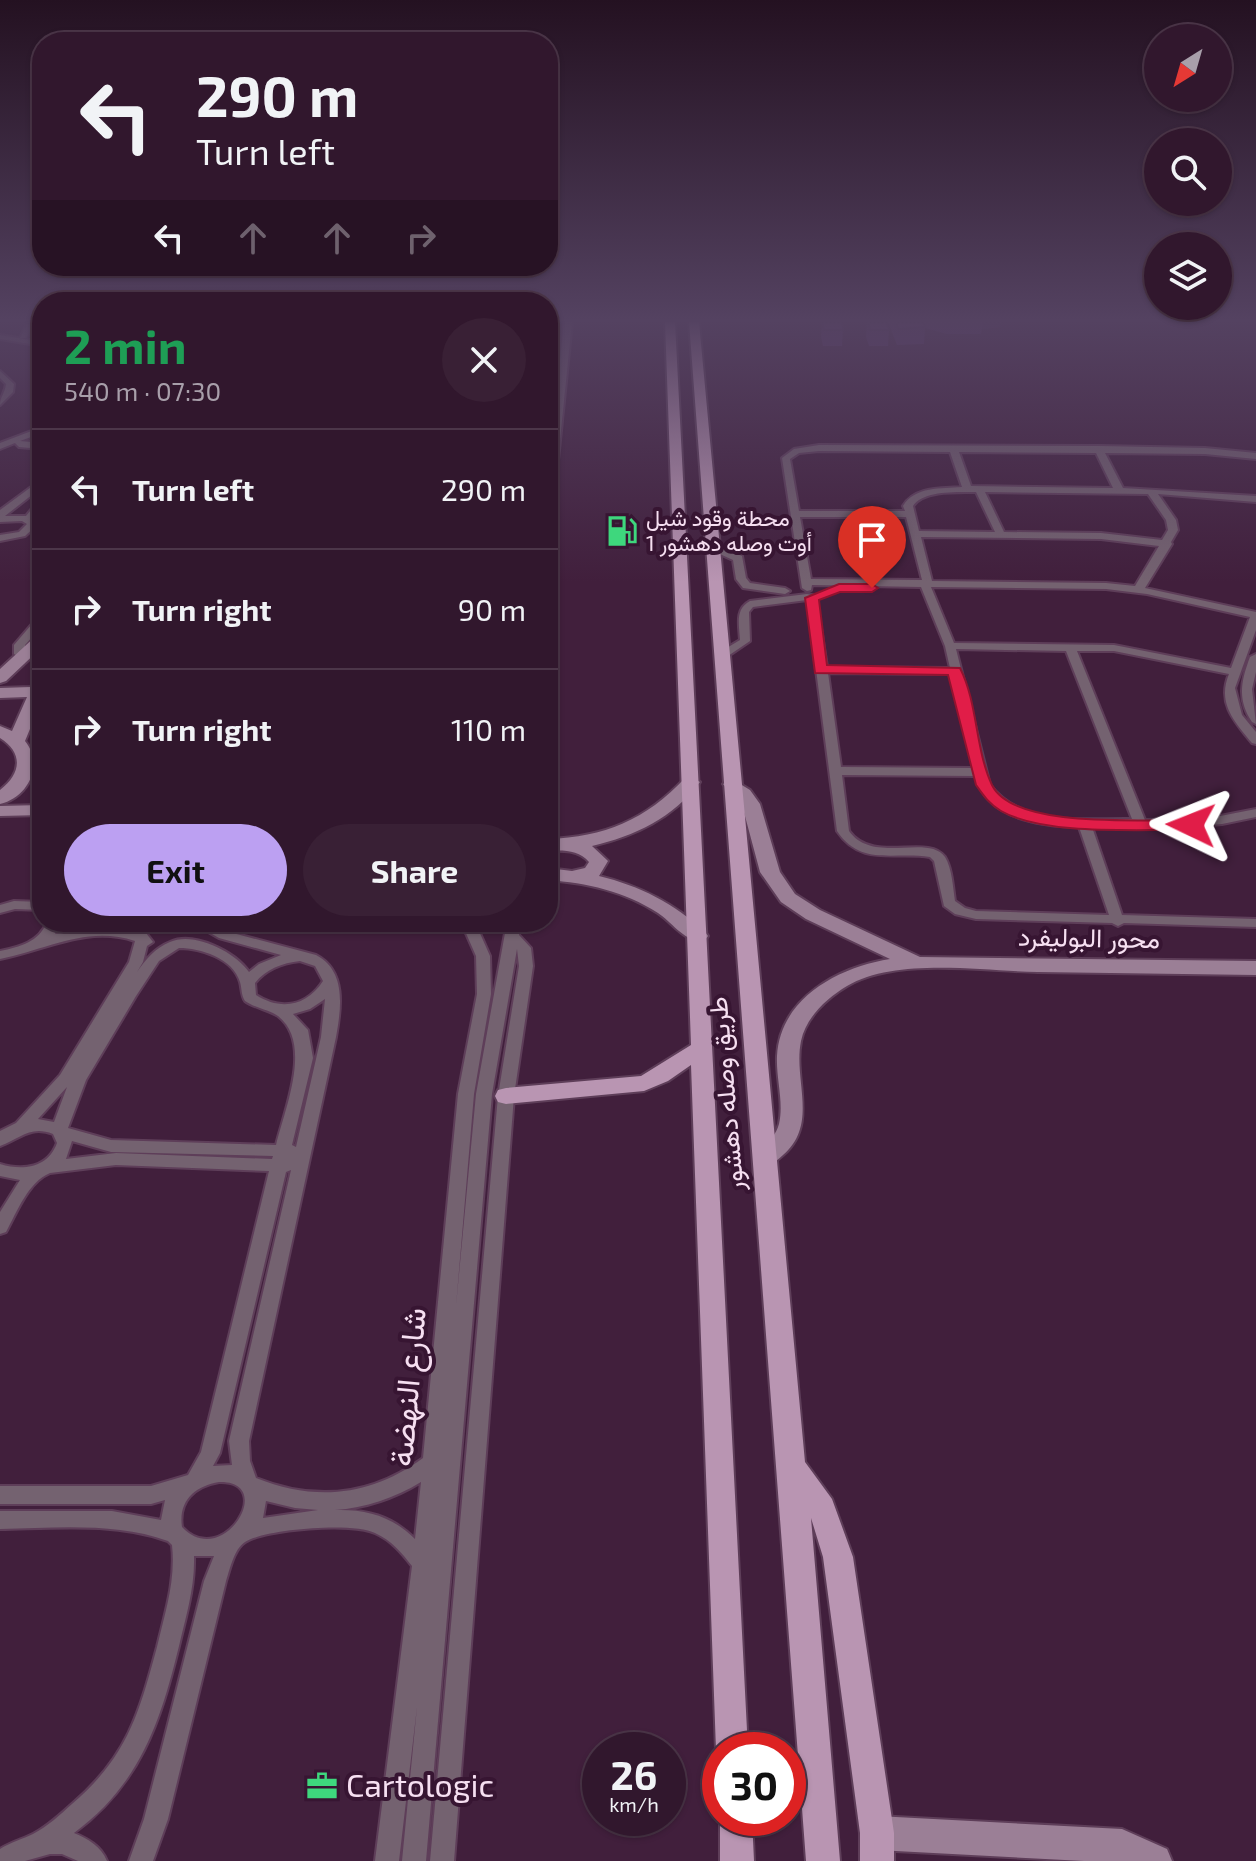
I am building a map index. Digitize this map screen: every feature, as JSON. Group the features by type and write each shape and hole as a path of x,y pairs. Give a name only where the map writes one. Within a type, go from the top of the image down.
{"main road":[{"name":"طريق وصله دهشور","path":"674,409 731,1732"},
{"name":"طريق وصله دهشور","path":"702,409 823,1861"},
{"path":"506,1096 644,1083 703,1047"},
{"path":"790,1463 822,1508 838,1557 877,1847"},
{"path":"736,1836 737,1861"}],"street":[{"path":"0,448 32,436"},
{"path":"0,448 32,437"},
{"path":"19,444 32,445"},
{"path":"1256,456 1213,451 819,448 797,451 786,458 846,837 870,850 934,854 940,860 947,899 960,911 976,915 1118,922 1256,923"},
{"path":"953,448 967,489"},
{"path":"1099,449 1119,490"},
{"path":"1256,499 1151,491 967,489 917,495 909,502 909,514 927,585 950,646 979,772 992,796 1006,807 1048,821 1208,824 1256,813"},
{"path":"979,489 1000,533"},
{"path":"0,517 32,490"},
{"path":"1138,590 1167,544 1173,525 1151,491"},
{"path":"795,514 909,514"},
{"path":"0,517 32,522"},
{"path":"26,533 32,526"},
{"path":"0,538 32,533"},
{"path":"916,534 1115,537 1167,544"},
{"path":"0,550 13,537"},
{"path":"714,548 738,558 743,583 769,595 795,601 809,592 844,588 1091,585 1138,590 1255,617"},
{"path":"809,592 927,585 1107,590 1255,617"},
{"path":"724,654 745,641 745,608 769,595"},
{"path":"1255,617 1229,688 1230,702 1241,724 1256,740"},
{"path":"25,657 20,654 19,645 32,630"},
{"path":"950,646 1123,649 1234,672"},
{"path":"1070,647 1140,823"},
{"path":"4,673 32,649"},
{"path":"1255,662 1245,696 1256,720"},
{"path":"820,670 954,671"},
{"path":"0,693 32,687"},
{"path":"0,799 18,785 26,772 28,760 21,745 32,709"},
{"path":"0,731 32,755"},
{"path":"837,771 979,772"},
{"path":"558,845 617,835 638,827 671,806 691,782"},
{"name":"محور البوليفرد","path":"732,784 755,808 767,866 788,897 816,918 867,938 900,957 920,963"},
{"path":"0,811 32,805"},
{"path":"1084,823 1118,922"},
{"path":"558,845 591,852 599,861 592,872 574,876"},
{"path":"558,875 609,883 642,896 674,914 698,936"},
{"path":"0,909 14,905 32,906"},
{"path":"38,944 50,932"},
{"path":"4,954 84,932"},
{"path":"110,932 142,938 155,945 193,944 217,953 235,965 248,982"},
{"path":"9,1132 66,1079 136,962 142,938 139,932"},
{"path":"60,1131 78,1080 129,995 154,958 194,932"},
{"path":"141,1861 156,1819 215,1581 235,1538 249,1525 257,1504 240,1461 239,1441 328,1035 329,983 325,968 306,958 218,932"},
{"name":"شارع النهضة","path":"415,1859 463,1334 469,1157 466,1094 485,974 481,948 473,932"},
{"name":"شارع النهضة","path":"387,1861 423,1564 443,1334 469,1157 484,1094 513,932"},
{"path":"415,1859 442,1858 506,1096 526,966 524,948 514,932"},
{"path":"306,958 270,962 260,967 248,982 247,990 258,1004 281,1010 307,1005 318,999 329,983"},
{"name":"محور البوليفرد","path":"765,1158 786,1141 791,1129 790,1038 806,1011 842,980 871,970 920,963 1256,968"},
{"path":"2,1861 19,1850 42,1842 97,1799 120,1773 137,1746 151,1713 184,1583 178,1537 170,1522 171,1510 210,1453 305,1058 300,1030 281,1010"},
{"path":"9,1132 43,1124 111,1146 301,1159"},
{"path":"0,1227 19,1193 64,1150 64,1137 60,1131"},
{"path":"0,1170 16,1175 116,1159 281,1158"},
{"path":"443,1334 463,1334"},
{"path":"0,1495 151,1495 229,1473 292,1499 352,1499 389,1491 430,1464"},
{"path":"0,1520 146,1524 196,1547 213,1547 275,1522 368,1520 399,1537 423,1564"},
{"path":"398,1766 423,1767"},
{"path":"42,1842 78,1846 95,1861"},
{"path":"877,1847 1122,1846 1155,1861"}],"place":[{"name":"محطة وقود شيل أوت وصله دهشور 1","path":"622,531"},
{"name":"Cartologic","path":"322,1786"}],"route":[{"path":"872,588 839,588 812,598 820,670 954,671 984,785 1006,807 1025,816 1071,823 1191,825"}]}
